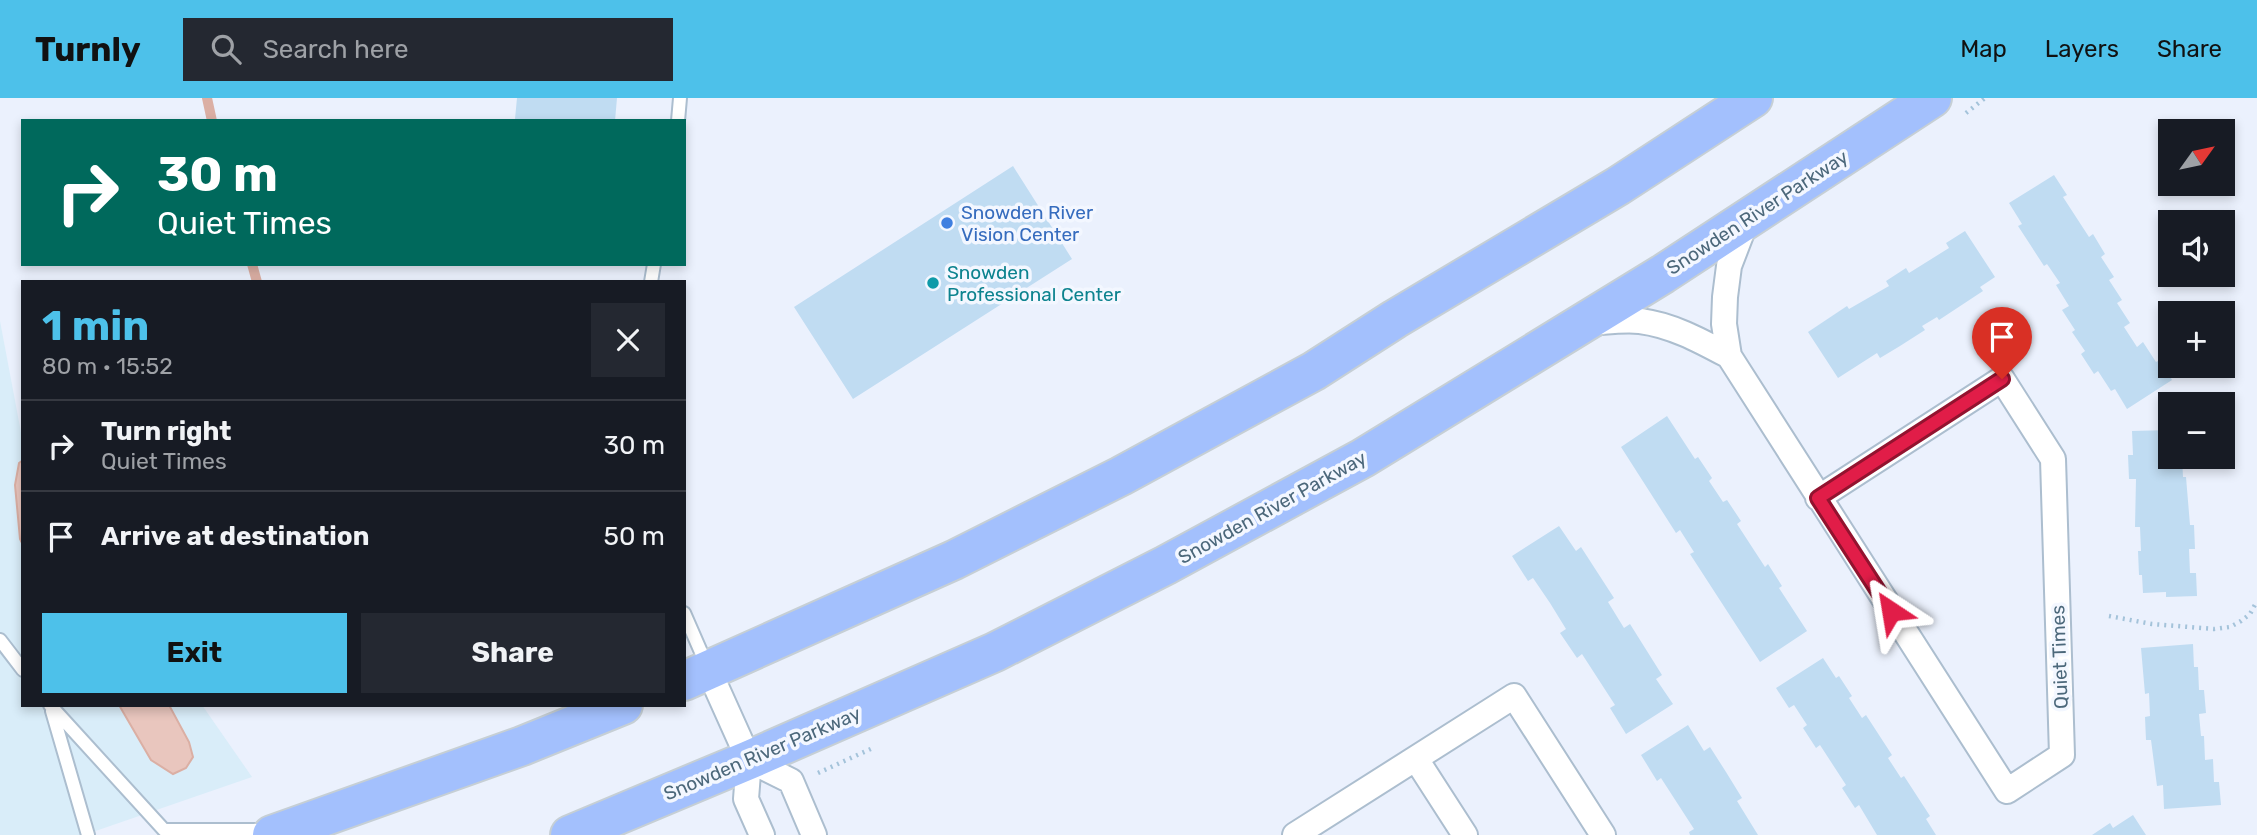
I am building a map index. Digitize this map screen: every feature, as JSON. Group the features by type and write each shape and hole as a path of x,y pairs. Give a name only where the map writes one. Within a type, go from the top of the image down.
{"main road":[{"path":"697,676 954,559 1121,476 1290,384 1618,186 1753,98"},
{"name":"Snowden River Parkway","path":"570,835 995,652 1166,565 1363,458 1581,324 1932,98"},
{"path":"279,832 522,746 619,707"}],"street":[{"name":"Quiet Times","path":"1747,218 1729,266 1724,324 1729,356 1818,498 2007,791 2062,755 2053,458 2002,379 1818,498"},
{"path":"1581,324 1637,320 1647,322 1699,340 1729,356"},
{"path":"697,676 749,760 791,781 814,835"},
{"path":"1295,835 1514,696 1604,835"},
{"path":"1416,759 1465,835"},
{"path":"749,760 746,799 762,835"}],"lane":[{"path":"678,119 680,98"},
{"path":"686,623 697,676"},
{"path":"0,640 21,667"},
{"path":"51,707 88,835"},
{"path":"52,707 164,830 279,832"}],"path":[{"path":"2109,616 2152,624 2214,629 2230,627 2241,621 2250,614 2257,601"}],"shaded area":[{"path":"0,321 21,432 21,707 203,707 252,777 84,835 0,835"},
{"path":"21,462 21,541 15,485"},
{"path":"120,707 170,707 189,742 193,757 186,768 173,774 151,760"}],"building":[{"path":"517,98 617,98 615,119 515,119"},
{"name":"Snowden Professional Center","path":"1013,166 1072,259 853,399 794,307"},
{"path":"2054,175 2067,195 2063,197 2089,237 2093,234 2105,254 2101,257 2114,277 2109,280 2122,300 2117,303 2130,323 2124,327 2137,347 2143,342 2156,362 2158,361 2158,378 2172,380 2127,409 2115,389 2111,391 2098,371 2094,374 2081,354 2085,351 2072,332 2075,330 2062,310 2069,306 2056,285 2060,283 2047,264 2044,266 2018,226 2022,224 2009,203"},
{"path":"1965,231 1995,277 1980,287 1983,291 1939,320 1937,317 1922,326 1925,330 1880,358 1877,353 1838,378 1808,332 1847,306 1849,309 1889,286 1886,281 1906,268 1909,273 1949,248 1946,243"},
{"path":"1667,416 1695,459 1698,457 1712,478 1709,481 1723,502 1727,500 1741,521 1737,524 1765,567 1768,564 1782,586 1779,588 1807,631 1760,662 1690,554 1694,552 1680,530 1676,533 1621,447"},
{"path":"2158,430 2158,469 2183,469 2183,477 2186,477 2195,549 2189,549 2190,573 2196,573 2197,596 2166,597 2166,592 2143,593 2142,575 2139,575 2140,527 2135,527 2136,479 2129,479 2128,455 2133,455 2132,431"},
{"path":"1559,526 1576,551 1581,547 1614,598 1608,602 1624,628 1630,624 1662,675 1656,679 1673,704 1626,734 1610,708 1615,705 1582,654 1577,658 1560,633 1566,629 1550,603 1533,578 1528,581 1512,556"},
{"path":"2193,644 2199,690 2204,690 2206,713 2199,714 2201,736 2204,736 2205,760 2213,759 2214,782 2219,782 2221,805 2164,809 2163,785 2157,786 2151,740 2146,740 2145,717 2150,716 2149,693 2145,694 2141,648"},
{"path":"1823,658 1852,696 1849,698 1862,718 1866,715 1892,755 1888,758 1901,778 1904,776 1930,816 1926,819 1936,835 1877,835 1859,805 1855,808 1842,788 1846,785 1820,745 1816,748 1803,728 1807,725 1794,705 1789,708 1776,688"},
{"path":"1688,725 1704,751 1710,747 1726,772 1742,798 1737,801 1758,835 1690,835 1689,832 1694,829 1661,778 1657,781 1641,755"},
{"path":"2133,815 2146,835 2092,835 2110,823 2113,828"}],"waterway":[{"path":"207,98 212,119"},
{"path":"253,266 256,280"}],"place":[{"name":"Snowden River Vision Center","path":"947,223"},
{"name":"Snowden Professional Center","path":"933,283"}],"route":[{"path":"1891,611 1818,498 2002,379"}]}
